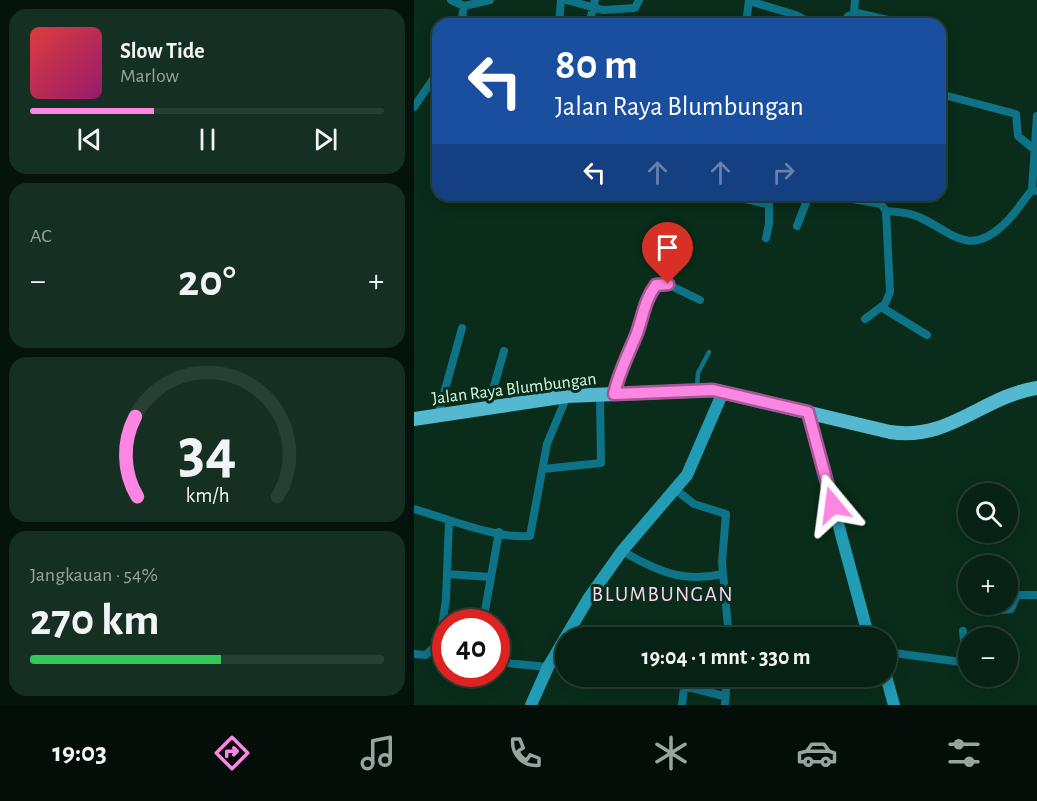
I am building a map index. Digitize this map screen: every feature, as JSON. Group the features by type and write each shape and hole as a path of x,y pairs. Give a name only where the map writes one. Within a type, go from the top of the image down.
{"main road":[{"name":"Jalan Raya Blumbungan","path":"414,419 567,396 696,390 723,392 890,432 917,434 938,430 1012,395 1037,388"}],"street":[{"path":"451,0 467,3 490,0"},
{"path":"560,18 561,0"},
{"path":"566,0 629,10 635,8 639,0"},
{"path":"747,18 749,0 801,18"},
{"path":"854,13 855,0"},
{"path":"463,18 467,3"},
{"path":"847,18 854,13 878,18"},
{"path":"414,107 432,84"},
{"path":"946,96 1012,112 1018,118 1018,136 1035,151"},
{"path":"865,319 888,301 890,292 882,203 918,216 960,240 974,243 994,234 1035,190 1037,116"},
{"path":"766,238 769,224 768,201"},
{"path":"797,226 807,201"},
{"path":"543,469 601,463 607,394 618,378 638,331 650,292 656,285 668,284 700,300"},
{"path":"881,307 927,335"},
{"path":"438,415 462,328"},
{"path":"488,407 504,351"},
{"path":"531,705 548,667 588,599 622,551 676,490 694,461 723,392"},
{"path":"414,509 449,521 530,536 547,444 567,396"},
{"path":"808,412 866,627"},
{"path":"676,490 694,504 726,514 723,574 728,627"},
{"path":"445,609 449,521"},
{"path":"485,609 499,532"},
{"path":"622,551 668,574 694,578 723,574"},
{"path":"447,574 491,577"},
{"path":"1018,595 1037,595"},
{"path":"414,654 426,655 432,649"},
{"path":"897,653 958,661"},
{"path":"510,663 548,667"},
{"path":"681,687 725,701"},
{"path":"889,687 894,705"},
{"path":"682,705 684,688"}],"lane":[{"path":"696,390 698,373 709,352"}],"district":[{"name":"BLUMBUNGAN","path":"663,594"}],"route":[{"path":"668,284 660,283 650,292 614,394 713,390 808,412 833,505"}]}
